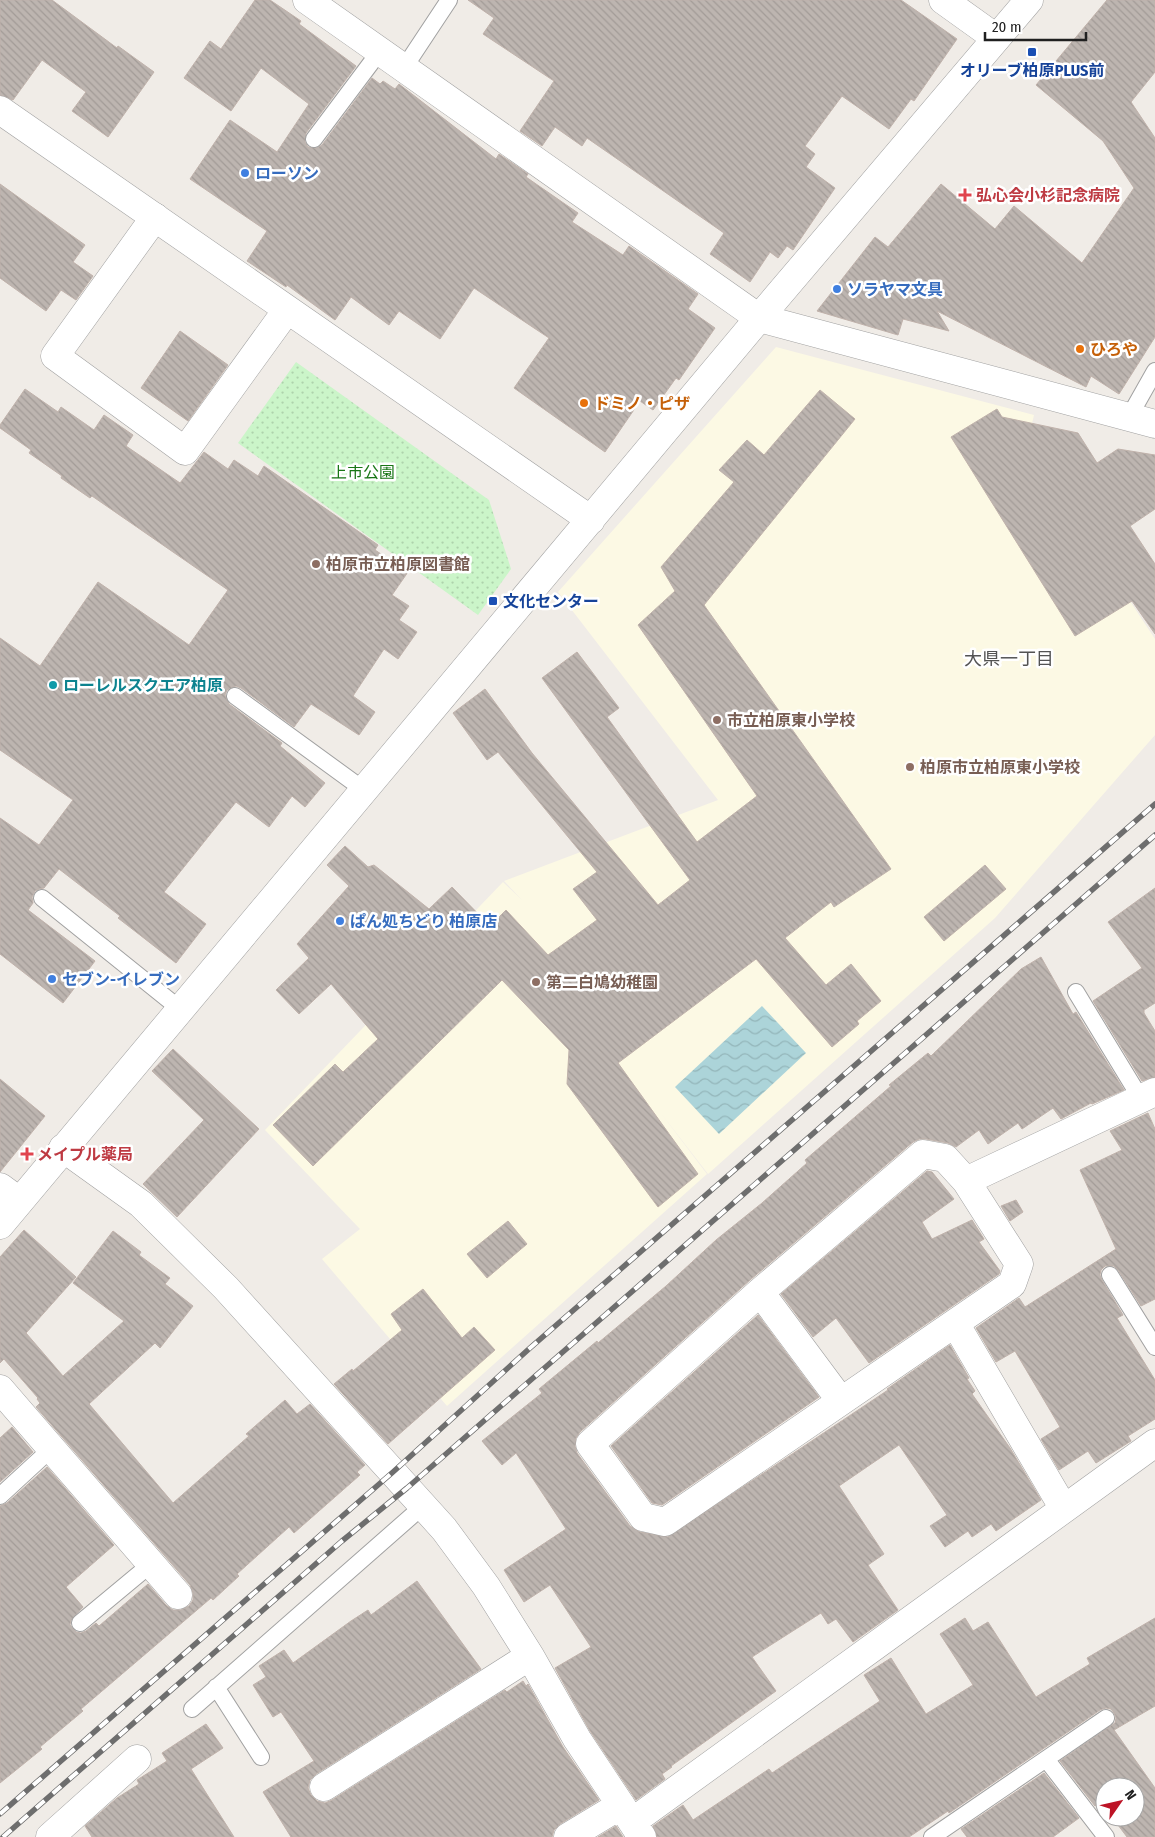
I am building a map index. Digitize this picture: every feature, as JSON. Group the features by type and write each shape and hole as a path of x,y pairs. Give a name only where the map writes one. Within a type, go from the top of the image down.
{"street":[{"path":"307,0 759,318 1142,420"},
{"path":"943,0 996,38"},
{"path":"0,1225 10,1194 63,1148 759,318 1029,0"},
{"path":"0,110 591,520"},
{"path":"155,218 55,356 185,451 287,310"},
{"path":"966,1180 1148,1096"},
{"path":"63,1148 141,1204 219,1281 444,1529 486,1586 530,1656 577,1739 631,1821"},
{"path":"923,1154 944,1158 966,1180 1019,1264 1012,1284 665,1522 643,1517 590,1444 760,1292 923,1154"},
{"path":"760,1292 841,1401"},
{"path":"955,1323 1064,1510"},
{"path":"0,1389 178,1595"},
{"path":"568,1837 631,1821 1153,1448"},
{"path":"324,1787 530,1656"},
{"path":"50,1837 137,1759"}],"lane":[{"path":"404,68 449,0"},
{"path":"314,139 380,52"},
{"path":"1142,420 1155,371"},
{"path":"235,696 364,790"},
{"path":"42,898 180,1009"},
{"path":"1076,992 1148,1096"},
{"path":"1110,1274 1155,1347"},
{"path":"0,1496 52,1449"},
{"path":"192,1709 423,1506"},
{"path":"80,1623 151,1564"},
{"path":"216,1687 261,1757"},
{"path":"932,1837 1106,1718"},
{"path":"1046,1760 1106,1837"}],"shaded area":[{"name":"柏原市立柏原東小学校","path":"776,347 1034,415 1027,445 1155,639 1155,735 995,918 708,1174 660,1112 707,1174 447,1406 322,1259 360,1229 265,1130 503,882 522,900 504,881 718,800 558,592"}],"green space":[{"name":"上市公園","path":"296,362 489,500 511,569 478,615 238,443"}],"water":[{"path":"762,1006 806,1053 719,1134 675,1087"}],"building":[{"path":"0,0 52,0 117,48 118,46 154,72 108,137 72,111 86,92 42,60 13,100 0,95"},
{"path":"255,0 270,0 301,21 299,24 356,66 306,133 305,142 308,147 317,148 322,145 372,78 380,84 383,81 395,89 399,84 496,159 499,154 528,174 526,177 578,213 572,222 623,255 629,246 698,294 688,309 715,328 679,380 676,378 653,410 640,401 605,452 514,388 549,338 474,288 440,339 399,311 389,325 351,297 335,320 287,285 286,287 247,261 267,231 190,179 230,120 277,152 309,104 261,68 231,111 184,78 210,41 221,49"},
{"path":"468,0 901,0 957,39 914,101 911,99 889,129 842,96 805,146 815,154 806,167 835,188 793,250 787,246 778,258 770,252 750,282 710,254 724,233 587,138 582,146 555,127 542,146 520,131 554,81 483,34 494,18"},
{"path":"1107,0 1155,0 1155,72 1131,102 1155,138 1155,337 1119,394 1091,376 1086,387 937,311 949,331 903,319 898,335 817,311 875,237 888,247 941,184 995,229 1014,206 1082,263 1134,188 1103,141 1036,85"},
{"path":"0,184 85,245 73,262 93,276 76,300 61,290 46,311 0,278"},
{"path":"180,331 228,365 188,421 141,388"},
{"path":"25,389 58,412 61,407 94,430 104,415 133,435 126,446 180,483 204,452 228,469 234,460 258,476 264,466 378,545 375,550 408,572 392,595 409,606 399,620 417,632 398,659 384,649 353,696 375,712 359,735 311,704 294,727 241,688 236,686 227,690 225,695 229,704 282,743 280,746 325,783 305,807 292,796 269,827 236,802 164,892 206,924 176,963 118,918 120,916 59,869 44,888 35,891 32,897 33,903 28,910 95,961 63,1003 0,954 0,818 39,845 73,800 0,750 0,638 40,666 98,582 189,645 228,590 92,496 90,498 61,478 62,476 29,453 31,450 0,428 0,425"},
{"path":"820,390 855,419 704,605 891,869 834,907 831,902 785,938 826,985 851,964 881,1001 857,1021 859,1024 832,1047 756,959 618,1063 698,1174 658,1207 567,1084 569,1050 502,980 313,1166 273,1125 335,1064 343,1072 378,1039 331,984 299,1014 276,990 309,958 297,944 349,886 327,865 345,846 368,867 374,865 429,909 452,887 490,926 506,910 548,955 597,920 573,889 597,872 498,752 487,760 453,713 485,689 532,753 658,905 690,880 542,678 577,652 619,708 607,717 697,842 757,796 638,625 675,591 661,567 734,482 719,470 747,440 764,455"},
{"path":"997,409 1002,417 1078,433 1097,463 1118,449 1155,455 1155,509 1130,526 1155,564 1155,634 1132,601 1075,636 951,437"},
{"path":"985,865 1006,889 944,941 924,917"},
{"path":"1155,888 1155,1003 1144,1010 1144,1013 1155,1031 1155,1077 1142,1081 1093,1001 1142,968 1108,922"},
{"path":"1041,957 1073,1014 1076,1012 1124,1090 1091,1103 1061,1119 1053,1108 1022,1129 1018,1123 988,1144 979,1130 956,1147 948,1143 926,1139 919,1139 913,1142 750,1280 580,1432 576,1438 575,1446 577,1453 630,1526 640,1532 668,1537 888,1390 950,1345 975,1391 972,1394 1010,1448 1041,1500 996,1531 991,1524 972,1537 968,1531 945,1547 930,1526 947,1515 899,1445 839,1486 884,1554 868,1565 898,1610 853,1642 836,1619 828,1624 821,1613 752,1657 776,1691 671,1766 662,1774 665,1779 636,1800 590,1731 555,1668 591,1647 550,1585 524,1602 504,1570 566,1529 516,1453 502,1465 482,1441 542,1393 539,1389 597,1341 598,1343 666,1286 716,1240 762,1203 807,1163 805,1160 891,1086 889,1085 928,1053 931,1056 1021,969"},
{"path":"173,1049 259,1129 177,1217 143,1184 204,1120 152,1071"},
{"path":"0,1079 45,1116 0,1172"},
{"path":"1148,1113 1155,1129 1155,1299 1141,1306 1114,1266 1105,1266 1101,1270 1100,1275 1123,1315 1117,1318 1155,1380 1155,1419 1128,1436 1131,1441 1096,1463 1088,1451 1059,1470 1041,1439 1060,1427 1015,1351 996,1362 976,1328 1019,1298 1025,1307 1116,1249 1080,1170 1122,1150 1110,1131"},
{"path":"927,1171 932,1172 954,1199 922,1222 932,1239 972,1220 984,1239 979,1242 1000,1271 999,1274 869,1363 836,1318 813,1337 781,1294"},
{"path":"1016,1200 1023,1212 1010,1221 1001,1206"},
{"path":"508,1221 527,1244 487,1278 467,1254"},
{"path":"24,1230 76,1277 26,1333 63,1376 124,1321 73,1283 113,1231 141,1252 139,1255 170,1278 165,1284 193,1306 160,1348 155,1343 89,1404 173,1503 249,1436 246,1434 285,1400 297,1414 310,1404 365,1465 357,1472 360,1475 294,1533 289,1527 237,1574 239,1576 213,1600 211,1598 81,1709 83,1711 40,1747 42,1749 0,1783 0,1506 7,1503 47,1467 114,1545 66,1587 83,1607 71,1620 70,1625 76,1632 86,1631 96,1623 99,1626 148,1584 166,1605 173,1610 181,1610 189,1606 193,1600 190,1585 36,1407 40,1403 38,1398 4,1359 0,1363 0,1257"},
{"path":"423,1289 462,1338 474,1327 495,1350 388,1444 334,1384 352,1369 353,1371 402,1330 391,1314"},
{"path":"758,1315 819,1397 662,1505 652,1503 611,1446"},
{"path":"12,1427 33,1452 0,1482 0,1438"},
{"path":"417,1581 481,1669 316,1774 310,1780 308,1788 311,1795 317,1801 325,1803 332,1800 505,1690 507,1692 523,1681 526,1686 528,1684 563,1747 599,1800 560,1824 554,1830 552,1837 291,1837 263,1792 314,1761 281,1712 273,1717 253,1685 266,1677 259,1666 284,1650 293,1663 351,1621 368,1610 371,1615"},
{"path":"965,1618 973,1631 988,1622 1036,1697 1090,1664 1087,1658 1155,1618 1155,1706 1114,1730 1155,1788 1155,1837 1127,1837 1120,1827 1145,1827 1145,1777 1095,1777 1095,1806 1060,1761 1115,1723 1114,1713 1111,1709 1106,1708 1100,1710 949,1813 948,1811 909,1837 657,1837 653,1826 683,1805 693,1820 769,1769 772,1773 880,1701 864,1675 891,1658 926,1714 973,1685 940,1634"},
{"path":"206,1724 223,1748 191,1769 234,1837 92,1837 85,1826 117,1798 139,1784 137,1780 167,1761 162,1753"},
{"path":"1044,1773 1079,1818 1053,1837 967,1837 961,1829"},
{"path":"616,1826 623,1837 598,1837"}],"railway":[{"path":"0,1814 393,1472 530,1348 1155,804"},
{"path":"3,1837 342,1541 407,1488 1155,835"}],"place":[{"name":"オリーブ柏原PLUS前","path":"1032,52"},
{"name":"ローソン","path":"245,173"},
{"name":"弘心会小杉記念病院","path":"965,195"},
{"name":"ソラヤマ文具","path":"837,289"},
{"name":"ひろや","path":"1080,349"},
{"name":"ドミノ・ピザ","path":"584,403"},
{"name":"柏原市立柏原図書館","path":"316,564"},
{"name":"文化センター","path":"493,601"},
{"name":"ローレルスクエア柏原","path":"53,685"},
{"name":"市立柏原東小学校","path":"717,720"},
{"name":"柏原市立柏原東小学校","path":"910,767"},
{"name":"ぱん処ちどり 柏原店","path":"340,921"},
{"name":"セブン-イレブン","path":"52,979"},
{"name":"第二白鳩幼稚園","path":"536,982"},
{"name":"メイプル薬局","path":"27,1154"}],"district":[{"name":"大県一丁目","path":"1009,659"}]}
